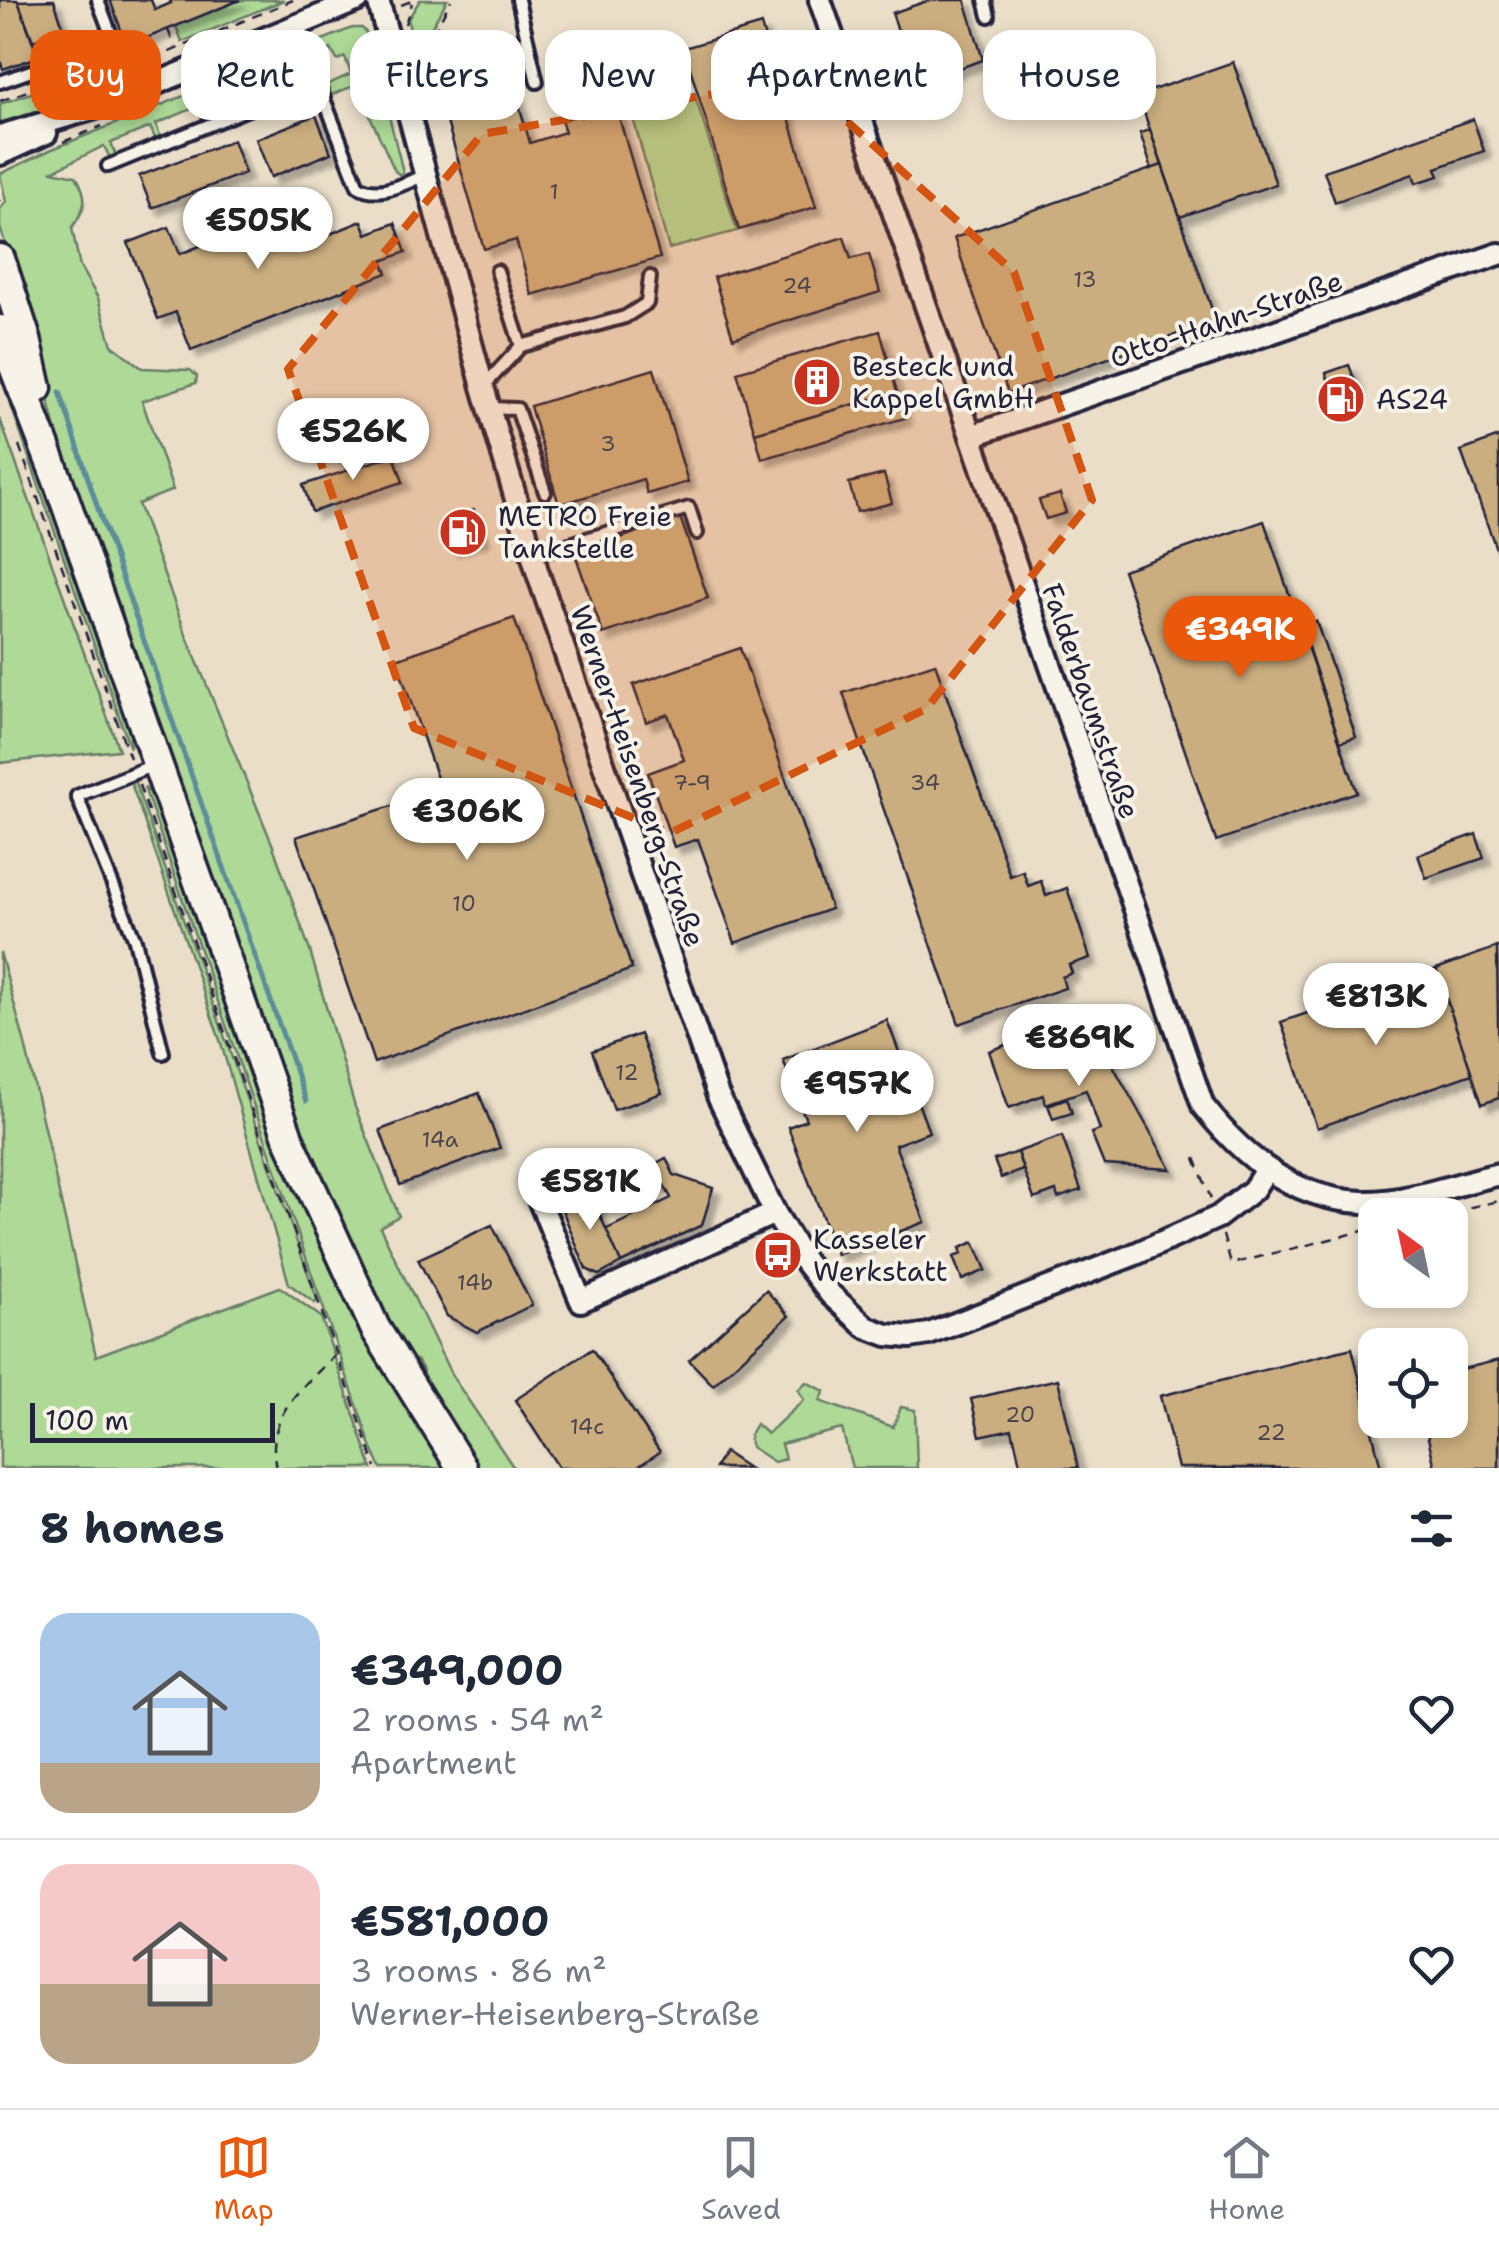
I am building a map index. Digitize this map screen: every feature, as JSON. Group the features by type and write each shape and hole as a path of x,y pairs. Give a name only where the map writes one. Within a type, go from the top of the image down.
{"main road":[{"path":"0,259 26,339 60,486 146,768 311,1192 375,1328 462,1468"},
{"path":"0,330 60,486"}],"street":[{"path":"161,82 358,0"},
{"name":"Werner-Heisenberg-Straße","path":"378,0 532,555 718,1096 805,1262 831,1295 866,1327 910,1337 929,1334 1218,1218 1253,1190 1266,1170"},
{"name":"Falderbaumstraße","path":"820,0 1203,1106 1223,1132 1266,1170 1314,1194 1362,1202 1390,1199 1499,1174"},
{"path":"0,136 54,120"},
{"path":"0,154 72,120"},
{"name":"Otto-Hahn-Straße","path":"971,436 1499,254"},
{"path":"530,1180 582,1300 776,1213"}],"lane":[{"path":"98,0 109,30"},
{"path":"518,0 537,82"},
{"path":"985,0 990,16"},
{"path":"0,82 30,71"},
{"path":"108,166 318,81 358,186 369,192 382,192 426,174"},
{"path":"497,271 521,346"},
{"path":"483,387 521,346 625,317 646,303 650,277"},
{"path":"489,408 517,409 545,492"},
{"path":"532,555 689,508 697,533"},
{"path":"146,768 77,796 136,940 164,1053"}],"path":[{"path":"161,55 280,2 293,0"},
{"path":"405,30 405,18 413,0"},
{"path":"435,30 451,0"},
{"path":"168,30 176,49"},
{"path":"0,100 30,89"},
{"path":"19,445 146,768 376,1468"},
{"path":"1196,1158 1231,1264 1358,1232"},
{"path":"1468,1207 1499,1200"},
{"path":"276,1468 276,1424 299,1390 336,1354"}],"highlighted area":[{"path":"800,79 1014,272 1092,500 926,709 670,833 414,728 288,369 482,134"}],"green space":[{"path":"240,0 284,0 211,30 181,30 181,39 176,26"},
{"path":"420,0 447,0 430,30 410,30 408,19"},
{"path":"352,28 364,30 350,30 350,71 345,57 337,60 330,49 330,37"},
{"path":"350,74 350,87 331,95 330,83"},
{"path":"30,93 30,115 0,125 0,104"},
{"path":"694,93 737,231 669,249 634,120 691,120"},
{"path":"181,97 181,113 156,124 160,136 155,138 150,127 111,143 116,156 110,158 104,146 53,171 76,176 83,191 83,209 72,228 80,267 98,298 112,345 142,368 190,370 197,376 196,383 142,401 173,490 138,504 187,637 273,846 310,951 355,1107 399,1216 380,1227 452,1376 514,1468 474,1468 417,1377 423,1370 417,1360 408,1364 320,1188 174,783 180,780 70,483 17,278 0,228 0,209 6,202 0,174 124,120 161,120 161,105"},
{"path":"372,120 390,120 403,172 400,175"},
{"path":"0,348 131,722 130,748 0,374"},
{"path":"0,419 119,750 0,763"},
{"path":"130,780 134,780 317,1299 315,1303 289,1284 221,1043"},
{"path":"144,787 158,800 279,1141 450,1468 381,1468 372,1449"},
{"path":"0,952 25,1044 96,1356 280,1287 321,1317 372,1468 0,1468"},
{"path":"806,1382 825,1391 820,1401 893,1427 901,1407 915,1410 917,1468 852,1468 842,1429 781,1444 785,1459 774,1462 751,1447 749,1436 756,1424 767,1434 804,1400 798,1390"}],"building":[{"path":"0,0 18,0 30,34 30,60 3,69"},
{"path":"54,0 64,30 30,33 18,1"},
{"path":"110,0 151,0 155,10 171,3 170,0 240,0 161,32 121,30"},
{"path":"930,0 965,0 983,60 963,67 963,30 898,30 892,13"},
{"path":"711,40 711,120 790,120 816,207 739,230 691,71 691,46"},
{"path":"1233,62 1276,184 1180,217 1147,120 1156,120 1156,89"},
{"path":"1473,119 1484,151 1436,168 1439,176 1416,183 1413,174 1335,202 1324,171"},
{"path":"304,120 318,120 331,153 271,177 256,139"},
{"path":"446,120 523,120 530,143 565,132 561,120 620,120 660,258 532,295 516,240 484,249"},
{"path":"1150,130 1162,165 1152,169 1140,133"},
{"path":"233,140 245,173 152,208 139,176"},
{"path":"1162,165 1216,321 1008,393 954,238"},
{"path":"306,203 320,238 362,221 367,234 395,223 406,252 382,261 387,273 191,350 176,312 158,319 128,243 169,227 180,254"},
{"path":"844,237 851,259 869,254 880,292 733,338 714,277"},
{"name":"Besteck und Kappel GmbH","path":"880,331 897,392 755,433 737,372"},
{"path":"1349,365 1357,386 1333,394 1326,373"},
{"path":"654,369 688,482 647,494 643,479 559,505 530,406"},
{"path":"897,392 905,418 762,459 755,433"},
{"path":"1499,437 1499,557 1461,451"},
{"path":"394,455 403,482 312,512 303,485"},
{"path":"884,474 892,503 857,512 849,483"},
{"path":"1060,494 1066,513 1046,519 1039,500"},
{"path":"474,510 483,538 451,549 441,521"},
{"path":"680,517 708,598 603,634 575,554"},
{"path":"1264,521 1357,792 1216,841 1123,570"},
{"path":"514,618 632,969 374,1063 296,837 441,790 396,659"},
{"path":"1316,621 1356,737 1340,742 1301,627"},
{"path":"740,648 831,909 735,943 698,839 674,847 648,773 684,760 668,714 646,722 633,685"},
{"path":"935,663 1010,876 1023,871 1028,886 1041,881 1046,896 1067,888 1090,958 1069,965 1072,973 1062,977 1065,988 959,1024 843,693"},
{"path":"1476,834 1484,858 1426,878 1418,855"},
{"path":"1497,947 1499,1098 1482,1104 1436,969"},
{"path":"1436,969 1472,1074 1317,1128 1281,1022"},
{"path":"1085,1016 1098,1058 1107,1055 1171,1169 1104,1165 1091,1133 1100,1130 1086,1090 1046,1104 1043,1095 1009,1108 989,1051"},
{"path":"887,1020 929,1132 895,1145 925,1222 837,1255 788,1127 806,1120 783,1060"},
{"path":"640,1034 662,1093 614,1110 592,1051"},
{"path":"479,1093 500,1148 400,1185 380,1130"},
{"path":"1067,1098 1072,1113 1053,1119 1048,1105"},
{"path":"1062,1136 1081,1190 1058,1198 1056,1191 1034,1199 1017,1152"},
{"path":"1017,1152 1023,1170 1001,1178 994,1160"},
{"path":"666,1158 674,1175 713,1188 702,1225 621,1263 605,1230 671,1198 664,1185 658,1187 649,1167"},
{"path":"583,1168 590,1187 560,1200 552,1181"},
{"path":"589,1190 621,1263 599,1275 586,1269 559,1202"},
{"path":"492,1225 532,1305 477,1332 447,1316 418,1259"},
{"path":"974,1242 986,1270 962,1280 953,1257 962,1254 960,1248"},
{"path":"766,1290 789,1316 713,1385 689,1360"},
{"path":"1352,1348 1358,1373 1358,1438 1374,1438 1381,1468 1178,1468 1160,1396"},
{"path":"592,1349 660,1452 636,1468 559,1468 515,1400"},
{"path":"1499,1360 1499,1468 1435,1468 1428,1438 1468,1438 1468,1368"},
{"path":"1058,1379 1078,1468 1021,1468 1012,1429 980,1436 971,1399"},
{"path":"724,1452 748,1468 715,1468"}],"waterway":[{"path":"60,392 306,1101"}],"place":[{"name":"Besteck und Kappel GmbH","path":"817,382"},
{"name":"AS24","path":"1341,399"},
{"name":"METRO Freie Tankstelle","path":"463,532"},
{"name":"Kasseler Werkstatt","path":"778,1255"}]}
